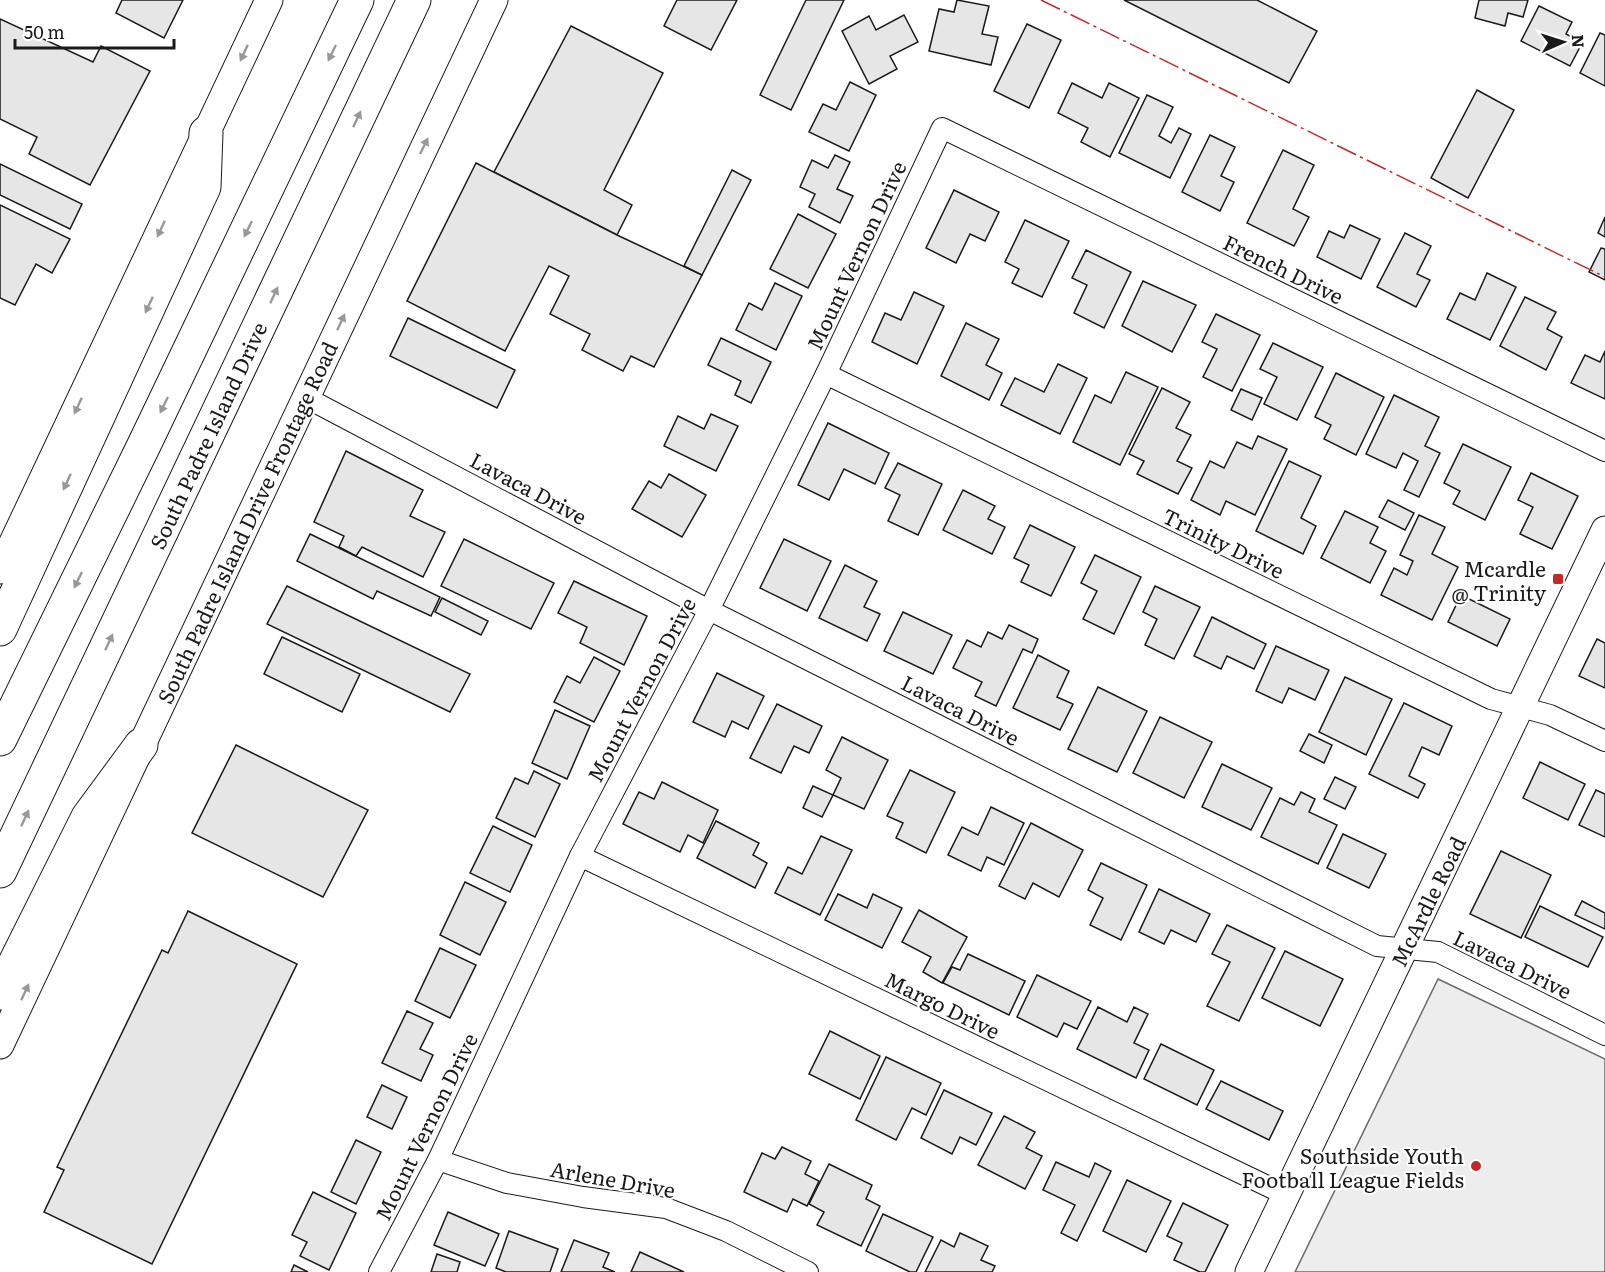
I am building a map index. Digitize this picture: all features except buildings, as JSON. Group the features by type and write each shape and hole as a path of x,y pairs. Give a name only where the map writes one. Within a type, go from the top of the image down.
{"highway":[{"path":"0,739 357,0"},
{"name":"South Padre Island Drive","path":"0,871 414,0"},
{"path":"0,629 204,187 206,133"},
{"path":"0,993 87,817 141,745"}],"main road":[{"path":"0,570 269,0"},
{"name":"South Padre Island Drive Frontage Road","path":"0,1045 494,0"},
{"name":"McArdle Road","path":"1249,1272 1605,530"}],"street":[{"name":"Mount Vernon Drive","path":"379,1272 438,1160 580,856 709,610 826,374 942,128"},
{"name":"French Drive","path":"942,128 1605,451"},
{"name":"Trinity Drive","path":"826,374 1491,699 1550,715 1605,741"},
{"name":"Lavaca Drive","path":"305,397 709,610 1377,946 1438,952 1605,1035"},
{"name":"Margo Drive","path":"580,856 1286,1195"},
{"name":"Arlene Drive","path":"438,1160 507,1183 583,1197 666,1208 726,1231 808,1272"}],"shaded area":[{"name":"Southside Youth Football League Fields","path":"1438,979 1605,1059 1605,1272 1295,1272"}],"power":[{"path":"1041,0 1605,277"}],"place":[{"name":"Mcardle @ Trinity","path":"1558,579"},
{"name":"Southside Youth Football League Fields","path":"1476,1166"}]}
